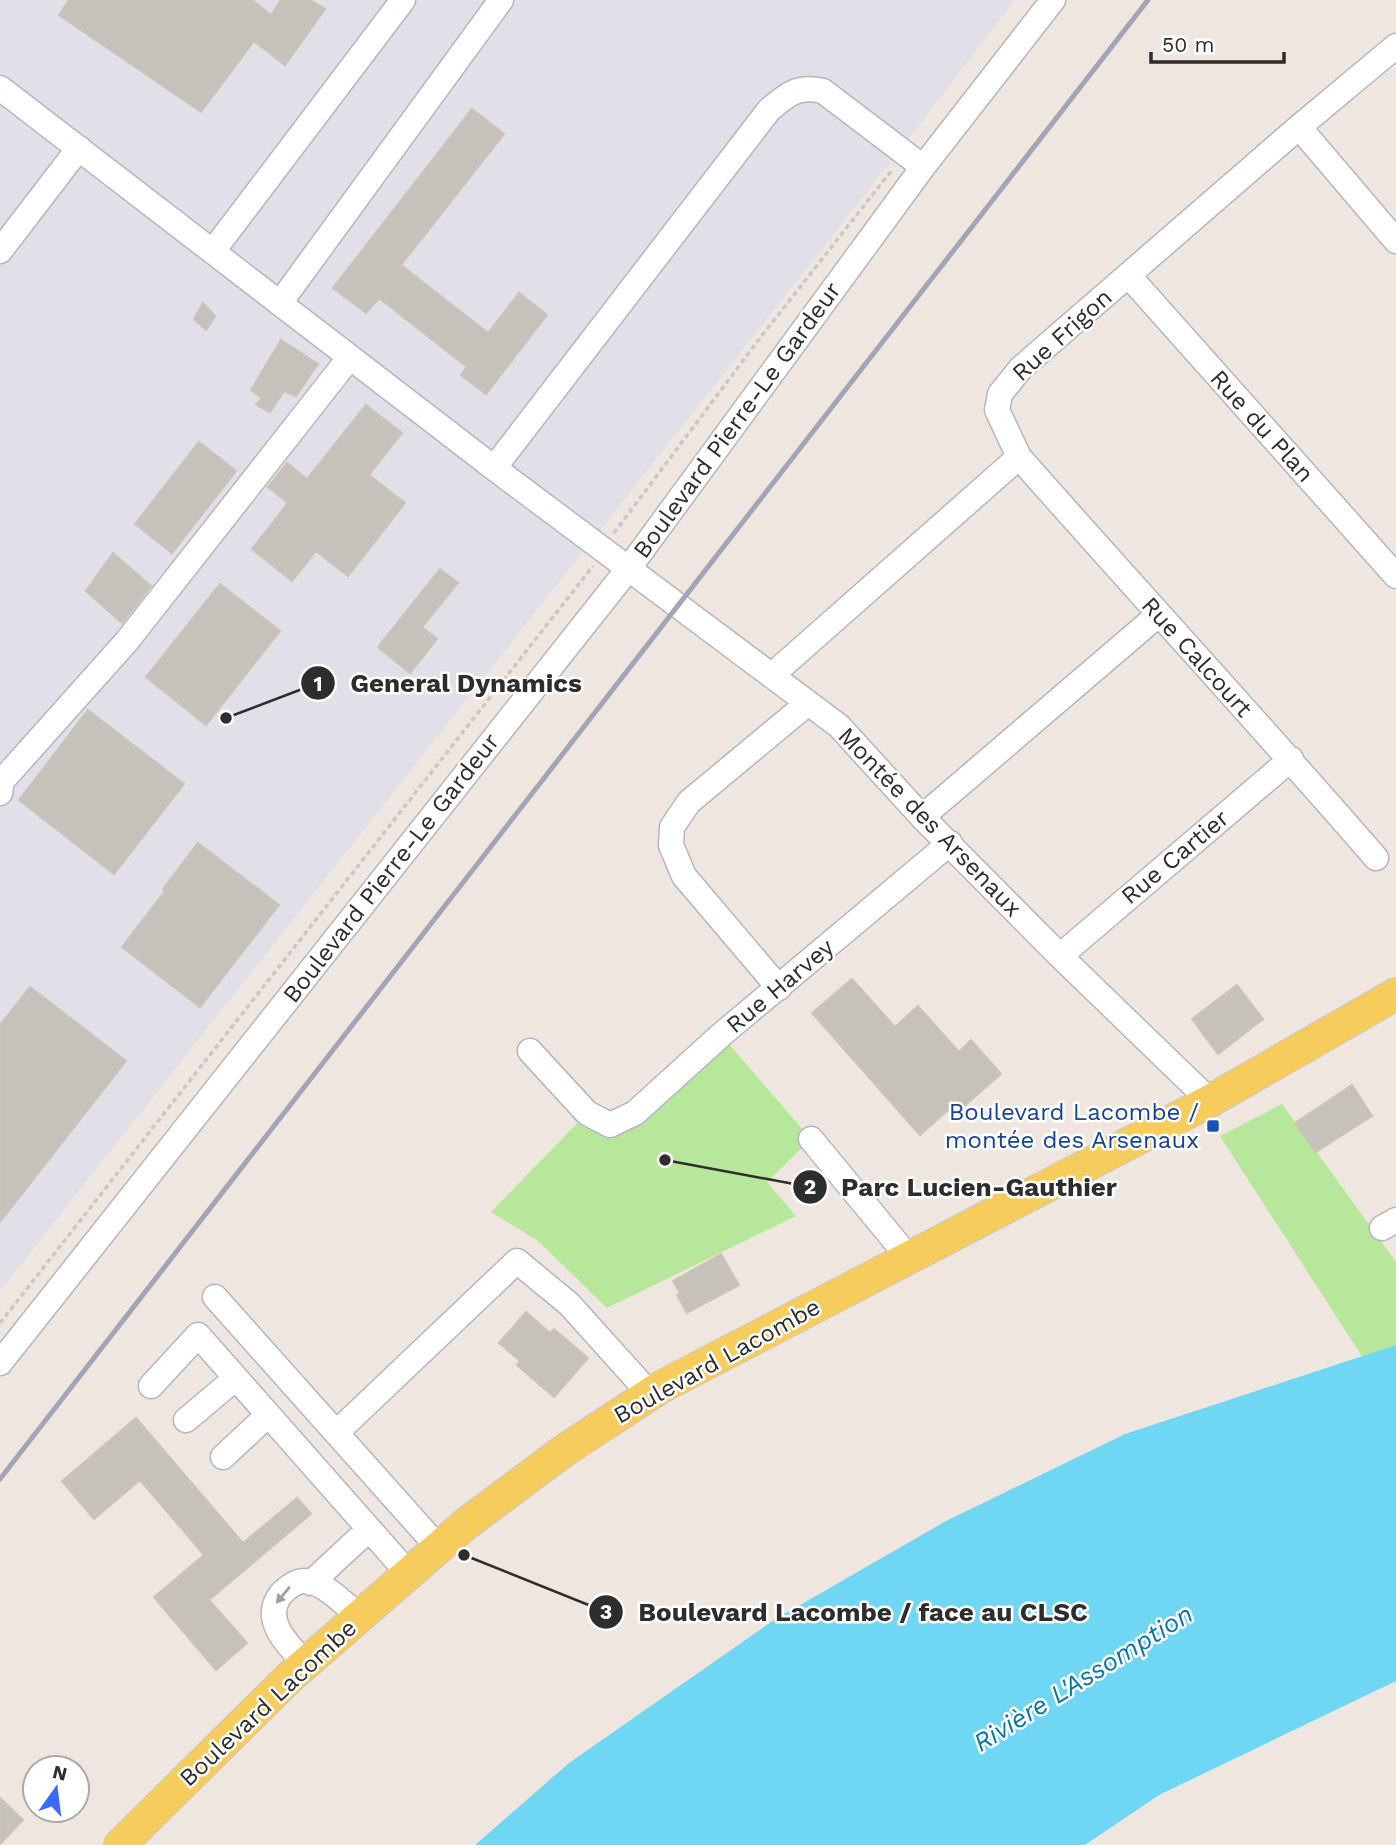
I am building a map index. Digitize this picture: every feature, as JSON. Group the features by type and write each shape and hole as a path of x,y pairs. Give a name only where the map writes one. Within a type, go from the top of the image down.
{"main road":[{"name":"Boulevard Lacombe","path":"120,1845 305,1663 438,1547 565,1450 650,1394 1210,1101 1396,994"}],"street":[{"path":"213,251 404,0"},
{"path":"280,303 501,0"},
{"name":"Boulevard Pierre-Le Gardeur","path":"0,1363 629,568 914,160 1053,0"},
{"name":"Rue Frigon","path":"1019,457 997,410 1000,394 1021,368 1298,127 1396,46"},
{"path":"494,468 769,110 790,93 808,87 823,91 914,160"},
{"name":"Montée des Arsenaux","path":"0,88 494,468 839,726 922,817 1210,1101"},
{"path":"1298,127 1396,241"},
{"path":"0,251 79,148"},
{"name":"Rue du Plan","path":"1128,275 1396,576"},
{"path":"0,793 2,781 127,641 350,357"},
{"path":"772,675 1019,457"},
{"name":"Rue Calcourt","path":"1019,457 1157,615 1291,759 1376,858"},
{"path":"922,817 1157,615"},
{"path":"779,988 684,876 671,845 671,827 689,802 808,703"},
{"name":"Rue Cartier","path":"1060,956 1291,759"},
{"name":"Rue Harvey","path":"530,1051 587,1113 610,1125 635,1113 720,1035 950,843"},
{"path":"811,1139 909,1258"},
{"path":"337,1433 517,1261 569,1304 650,1394"},
{"path":"215,1297 438,1547"},
{"path":"151,1386 198,1335 408,1573"},
{"path":"186,1420 236,1378"},
{"path":"223,1457 268,1415"},
{"path":"311,1583 369,1529"},
{"path":"305,1663 280,1636 275,1618 275,1602 287,1587 304,1581 321,1587 359,1616"}],"path":[{"path":"0,1323 605,551 618,526 760,338 914,160"}],"shaded area":[{"path":"0,0 1015,0 904,145 0,1291"}],"green space":[{"path":"721,1035 811,1139 767,1182 796,1216 607,1308 538,1241 491,1212 587,1113 610,1125"},
{"path":"1282,1104 1396,1262 1396,1345 1363,1358 1220,1136"}],"water":[{"name":"Rivière L'Assomption","path":"1396,1345 1396,1681 1159,1795 1085,1845 475,1845 569,1763 774,1620 946,1521 1125,1434"}],"building":[{"path":"69,0 252,0 271,15 281,0 310,0 325,9 285,65 254,41 201,112 59,15"},
{"path":"472,109 504,134 401,265 488,333 519,293 547,315 486,394 461,375 467,367 379,298 366,313 333,288"},
{"path":"203,303 215,316 206,330 194,319"},
{"path":"281,340 318,364 296,396 284,391 270,412 256,405 262,398 251,390"},
{"path":"366,405 402,433 369,475 405,503 348,576 316,551 292,581 252,549 288,503 268,487 287,463 307,479"},
{"path":"199,442 236,471 172,553 135,524"},
{"path":"113,553 151,586 122,623 86,591"},
{"path":"440,569 458,583 422,627 437,639 410,673 378,647"},
{"path":"220,584 280,631 206,725 146,677"},
{"path":"88,710 184,784 114,874 19,800"},
{"path":"198,843 279,905 200,1007 122,947"},
{"path":"852,979 895,1027 918,1006 959,1052 971,1040 1001,1074 961,1109 956,1103 920,1135 812,1013"},
{"path":"1237,985 1263,1019 1218,1054 1192,1019"},
{"path":"30,987 126,1061 0,1222 0,1025"},
{"path":"1352,1085 1372,1116 1316,1152 1295,1123"},
{"path":"721,1254 739,1285 687,1313 673,1281"},
{"path":"526,1312 550,1333 554,1329 588,1358 554,1397 517,1365 520,1361 499,1343"},
{"path":"136,1418 243,1543 297,1498 311,1514 209,1600 247,1643 216,1670 154,1597 204,1555 140,1480 94,1519 62,1481"},
{"path":"0,1798 21,1818 21,1822 0,1844"}],"railway":[{"path":"0,1479 1148,0"}],"place":[{"name":"General Dynamics","path":"226,718"},
{"name":"Boulevard Lacombe / montée des Arsenaux","path":"1213,1126"},
{"name":"Parc Lucien-Gauthier","path":"665,1160"},
{"name":"Boulevard Lacombe / face au CLSC","path":"464,1555"}]}
